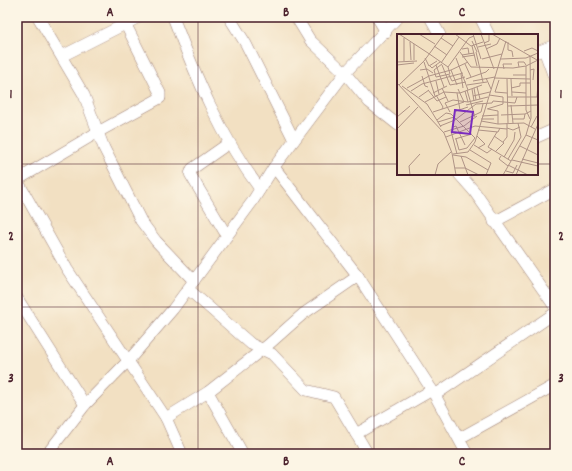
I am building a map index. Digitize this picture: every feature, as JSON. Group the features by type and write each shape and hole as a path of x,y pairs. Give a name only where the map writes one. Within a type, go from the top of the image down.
{"street":[{"path":"38,17 84,95 104,148 142,221 156,241 191,285 251,344 272,354 310,393 334,397 368,454"},
{"path":"62,56 126,25 139,17"},
{"path":"172,17 190,63 229,143 240,162 260,189"},
{"path":"229,17 246,44 294,140"},
{"path":"296,17 310,40 345,73 369,102 397,124"},
{"path":"377,17 386,32"},
{"path":"47,454 85,405 129,360 173,309 227,236 274,166 345,73 386,32 398,17"},
{"path":"430,17 439,34"},
{"path":"480,17 488,34"},
{"path":"126,25 161,96 160,98 98,132 17,180 67,269 129,360 166,418 182,454"},
{"path":"555,45 540,51 555,80"},
{"path":"538,137 555,129"},
{"path":"227,236 190,174 192,169 229,143"},
{"path":"274,166 358,276 433,392 460,438 467,454"},
{"path":"464,175 494,222 555,307"},
{"path":"494,222 555,189"},
{"path":"166,418 208,392 262,350 303,314 358,276"},
{"path":"17,298 85,405"},
{"path":"356,434 433,392 555,313"},
{"path":"460,438 555,385"},
{"path":"208,392 243,454"}]}
